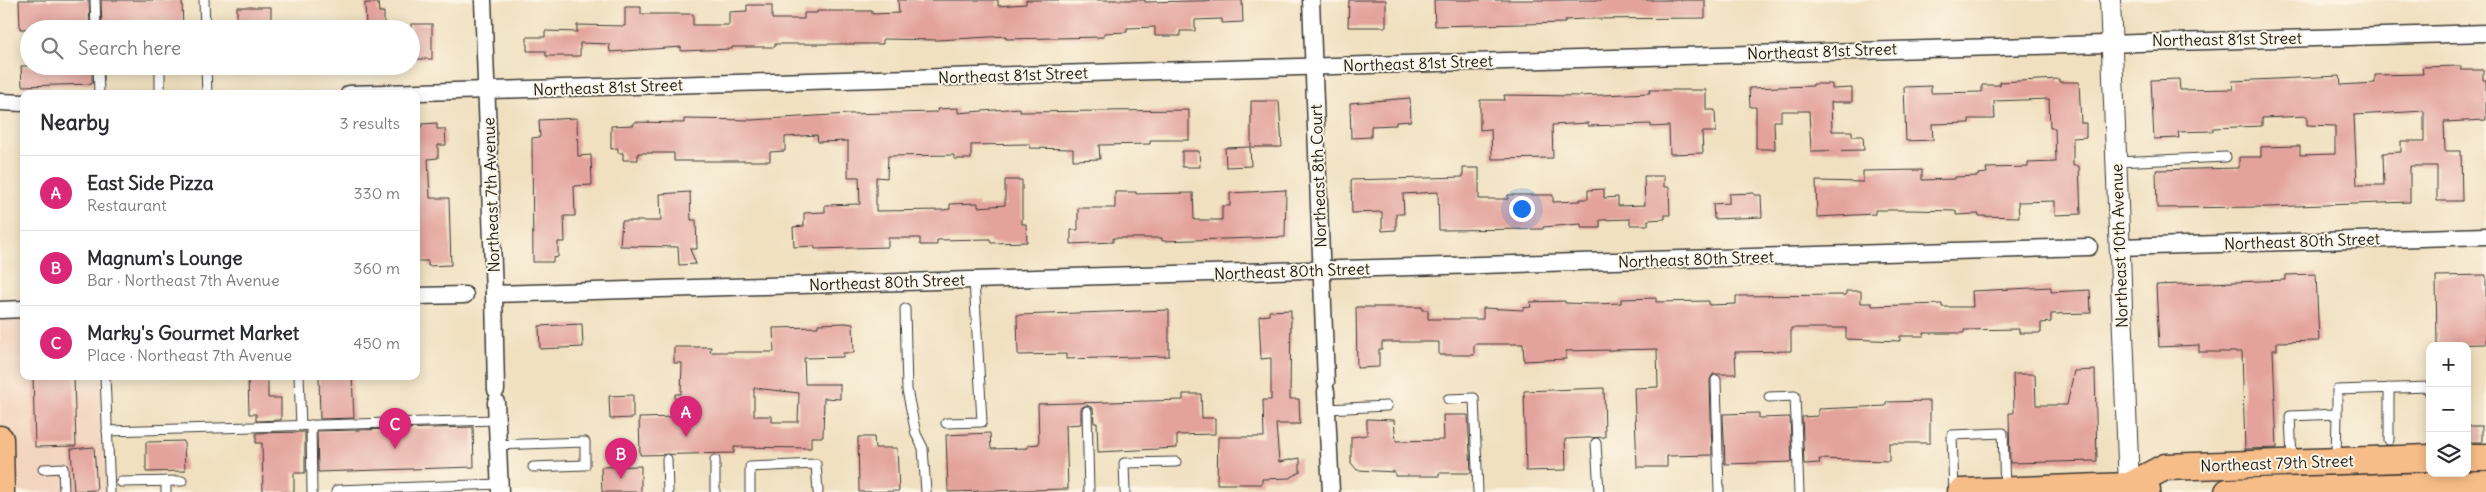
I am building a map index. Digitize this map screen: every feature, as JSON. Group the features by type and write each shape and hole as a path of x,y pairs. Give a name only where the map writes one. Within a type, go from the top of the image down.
{"main road":[{"path":"0,440 1,492"},
{"path":"2471,457 2486,457"},
{"name":"Northeast 79th Street","path":"2130,489 2165,467 2426,458"},
{"name":"Northeast 79th Street","path":"2228,492 2457,488 2486,484"},
{"name":"Northeast 79th Street","path":"1961,492 2130,489 2155,492"}],"street":[{"name":"Northeast 7th Avenue","path":"483,0 494,294 497,445 500,488"},
{"name":"Northeast 8th Court","path":"1311,0 1331,492"},
{"name":"Northeast 10th Avenue","path":"2110,0 2118,247 2130,489"},
{"name":"Northeast 81st Street","path":"420,91 2111,42 2486,33"},
{"path":"0,102 20,103"},
{"name":"Northeast 80th Street","path":"2118,247 2486,236"},
{"name":"Northeast 80th Street","path":"494,294 2089,248"},
{"path":"420,296 465,295"},
{"path":"0,310 20,309"},
{"path":"2336,461 2336,490"}],"lane":[{"path":"95,0 96,20"},
{"path":"204,0 205,20"},
{"path":"98,75 99,90"},
{"path":"160,75 160,90"},
{"path":"206,75 207,90"},
{"path":"2115,162 2226,157"},
{"path":"946,423 982,422 974,280"},
{"path":"905,309 907,390 916,434 923,448 926,492"},
{"path":"106,380 110,492"},
{"path":"299,380 301,426"},
{"path":"1716,380 1719,492"},
{"path":"2336,461 2336,390 2426,387"},
{"path":"2389,388 2389,440"},
{"path":"1769,397 1795,396 1800,492"},
{"path":"1448,399 1474,398 1478,492"},
{"path":"1327,409 1387,406"},
{"path":"1087,411 1089,492"},
{"path":"2292,462 2290,416 2337,414"},
{"path":"107,431 497,420"},
{"path":"311,425 312,492"},
{"path":"1954,492 1952,434 2003,433 2005,490"},
{"path":"497,445 586,442 586,466 533,467"},
{"path":"1596,442 1599,492"},
{"path":"667,459 668,492"},
{"path":"714,460 715,492"},
{"path":"1125,492 1124,464 1176,462"},
{"path":"750,492 750,467 816,464 818,492"},
{"path":"43,469 63,468 64,492"},
{"path":"166,481 166,492"},
{"path":"121,482 182,481"},
{"path":"336,492 337,490 500,488"}],"shaded area":[{"path":"20,319 20,380 100,380 105,492 0,492 0,320"}],"building":[{"path":"19,0 89,0 90,20 20,20 20,29"},
{"path":"101,0 182,0 183,20 102,20"},
{"path":"898,0 998,0 998,6 1026,4 1026,0 1145,0 1145,2 1242,0 1243,22 1222,23 1222,19 1195,20 1195,31 1180,31 1180,36 1155,36 1155,27 1127,28 1127,32 1104,33 1104,37 1006,39 1006,36 938,40 883,39 883,44 775,44 775,47 732,47 732,49 681,51 681,47 610,52 609,44 580,43 580,56 546,56 546,51 527,51 527,37 545,37 545,31 577,32 577,25 625,26 625,7 641,7 641,14 693,14 693,25 729,25 729,12 747,11 747,5 772,5 772,19 804,19 804,13 817,13 817,11 872,11 872,14 899,13"},
{"path":"1349,0 1386,0 1386,27 1348,27"},
{"path":"1434,0 1705,0 1705,18 1584,19 1565,20 1565,23 1435,26"},
{"path":"365,3 378,3 379,12 384,12 384,20 366,20"},
{"path":"237,7 271,7 271,20 237,20"},
{"path":"420,24 432,24 432,59 420,59"},
{"path":"2461,66 2461,70 2483,70 2483,80 2486,80 2486,120 2444,122 2445,151 2461,151 2462,201 2437,201 2437,166 2410,166 2410,202 2268,207 2157,208 2156,170 2239,168 2239,157 2261,157 2261,147 2300,146 2300,155 2335,154 2335,126 2307,125 2307,116 2262,118 2262,126 2178,132 2179,138 2154,139 2151,80 2179,79 2180,90 2233,89 2232,81 2340,76 2341,85 2375,83 2375,75 2423,74 2422,67","holes":["2424,111 2424,141 2401,141 2401,152 2383,153 2384,185 2357,185 2354,115"]},
{"path":"21,75 92,75 92,84 22,86"},
{"path":"2059,79 2059,82 2079,82 2081,123 2086,123 2086,137 2073,138 2073,166 2079,166 2081,214 2055,215 2055,201 2018,202 2019,217 1979,216 1979,214 1956,215 1956,211 1875,210 1875,214 1817,217 1816,181 1863,182 1863,171 1922,170 1922,180 1955,179 1955,177 1978,176 1978,174 1987,173 1986,168 2028,167 2028,163 2056,162 2055,128 2050,128 2049,99 1994,101 1995,119 1969,119 1969,123 1932,124 1933,140 1906,141 1904,87 1931,86 1931,93 1982,92 1982,85 2000,85 2000,82"},
{"path":"1813,84 1832,84 1832,89 1852,88 1852,102 1831,102 1832,131 1852,131 1852,136 1863,136 1864,150 1811,151 1809,111 1781,111 1781,121 1774,121 1775,149 1756,149 1756,107 1750,107 1749,88 1813,86"},
{"path":"1649,90 1706,90 1706,110 1715,110 1716,132 1702,132 1703,153 1670,154 1669,126 1651,127 1651,124 1588,126 1588,123 1552,125 1553,158 1492,159 1491,129 1480,130 1480,100 1505,100 1504,95 1578,96 1650,93"},
{"path":"1410,98 1411,121 1396,122 1396,125 1371,126 1371,137 1351,138 1350,103"},
{"path":"1251,101 1279,101 1282,147 1251,147"},
{"path":"958,108 958,113 1020,108 1020,112 1189,110 1189,140 1150,140 1150,144 1099,145 1100,159 1073,160 1073,149 1030,148 1029,144 971,145 971,159 954,159 954,155 888,156 887,178 876,177 876,211 944,210 950,209 950,204 978,203 978,207 1005,205 1005,180 1022,180 1022,224 1026,224 1027,242 991,243 990,239 937,240 937,245 920,245 920,238 888,238 888,247 815,249 815,246 794,247 793,227 804,226 804,213 825,212 825,205 860,204 859,177 848,177 848,141 818,142 817,135 785,137 785,151 770,152 770,161 674,161 674,153 638,153 638,160 623,160 623,153 618,153 618,148 611,149 611,126 634,125 634,122 684,123 684,119 752,120 848,114 938,112 937,109"},
{"path":"577,118 578,156 591,155 592,185 574,186 575,216 564,216 565,242 558,242 558,257 553,258 553,262 533,262 532,138 540,137 539,120"},
{"path":"437,123 437,129 445,129 446,145 438,145 438,158 428,159 430,198 449,198 451,265 428,266 428,261 420,261 420,127 422,127 422,124"},
{"path":"1250,147 1251,166 1226,167 1225,148"},
{"path":"1182,151 1199,151 1200,167 1182,167"},
{"path":"1463,168 1479,168 1479,199 1508,199 1508,195 1553,195 1553,202 1580,201 1580,199 1588,199 1588,190 1604,189 1604,198 1618,197 1618,206 1645,205 1644,176 1664,176 1664,187 1669,187 1670,215 1665,215 1665,219 1648,220 1648,225 1630,225 1630,219 1600,220 1600,228 1581,228 1581,224 1543,227 1543,229 1439,230 1438,192 1403,194 1404,214 1396,214 1396,230 1382,231 1382,212 1352,213 1351,180 1463,177"},
{"path":"1286,190 1285,237 1162,241 1162,238 1113,238 1113,242 1071,244 1071,230 1078,230 1078,208 1115,208 1115,192 1136,192 1136,194 1193,193 1194,220 1222,220 1222,206 1230,206 1230,193"},
{"path":"690,192 691,220 696,220 697,249 690,249 696,264 679,265 678,247 620,246 622,221 661,221 660,194"},
{"path":"1754,193 1754,195 1761,195 1762,217 1714,219 1713,204 1729,203 1729,194"},
{"path":"2316,274 2319,341 2277,342 2277,350 2273,350 2277,448 2245,449 2242,352 2199,352 2199,345 2159,347 2156,285 2286,280 2286,275"},
{"path":"2486,275 2486,344 2437,342 2436,276"},
{"path":"2051,287 2051,292 2090,290 2091,313 2051,314 2051,322 2041,323 2041,333 2019,333 2019,329 1964,330 1964,333 1924,333 1924,336 1900,336 1900,341 1846,339 1846,328 1791,328 1791,351 1735,352 1736,374 1713,374 1710,380 1712,455 1667,456 1667,467 1637,467 1634,388 1658,387 1657,349 1566,351 1566,359 1524,361 1523,344 1474,344 1474,355 1439,355 1439,342 1382,342 1382,349 1379,349 1379,367 1357,368 1356,307 1422,307 1422,310 1428,310 1428,319 1483,319 1483,308 1523,310 1523,308 1531,307 1530,302 1565,301 1565,303 1594,304 1621,303 1621,299 1656,298 1656,302 1709,301 1709,305 1736,304 1736,296 1846,295 1846,291 1861,291 1861,303 1872,303 1872,306 1942,304 1942,307 1973,307 1972,291"},
{"path":"1169,310 1169,356 1066,359 1066,354 1018,355 1017,315"},
{"path":"1291,310 1290,399 1299,399 1300,424 1276,424 1279,462 1300,458 1300,472 1290,478 1262,479 1262,484 1217,484 1218,437 1264,437 1263,400 1271,400 1271,358 1261,359 1259,316 1269,315 1269,311"},
{"path":"582,324 583,347 540,349 539,326"},
{"path":"818,324 853,324 854,353 843,353 843,357 804,358 805,384 840,384 840,399 824,398 823,437 811,437 811,448 734,447 734,453 640,455 639,418 675,417 675,394 681,394 682,363 674,363 674,347 711,347 710,352 774,352 773,328 818,327","holes":["754,388 799,393 798,422 772,422 772,416 754,416"]},
{"path":"2095,370 2097,461 2010,463 2009,413 2014,413 2013,374 2035,374 2036,405 2067,405 2074,371"},
{"path":"33,380 74,380 76,446 35,447"},
{"path":"248,380 268,380 268,398 281,398 281,420 256,421 256,414 249,414"},
{"path":"319,380 352,380 354,418 320,419"},
{"path":"1604,388 1605,437 1565,439 1566,470 1526,471 1524,391"},
{"path":"1183,394 1201,394 1202,418 1215,418 1215,434 1177,435 1177,448 1098,452 1097,423 1094,423 1093,408 1086,405 1081,408 1081,424 1066,425 1068,489 948,492 946,435 990,433 991,449 1028,448 1028,445 1039,444 1038,404 1183,400"},
{"path":"633,395 633,418 610,419 609,396"},
{"path":"1930,401 1930,443 1889,443 1889,461 1819,459 1820,463 1804,464 1802,417 1818,416 1818,409 1886,406 1886,402"},
{"path":"1759,413 1759,418 1790,417 1792,462 1725,464 1723,414"},
{"path":"1443,415 1468,415 1471,473 1439,473 1439,476 1395,476 1395,472 1357,470 1351,463 1351,437 1367,435 1367,419 1394,420 1396,441 1444,440"},
{"path":"2471,426 2482,426 2482,442 2471,442"},
{"path":"473,427 474,467 318,472 317,431"},
{"path":"305,432 305,473 294,473 294,492 263,492 262,443 256,443 256,433"},
{"path":"858,437 874,437 875,448 897,448 899,491 859,492"},
{"path":"184,441 185,471 146,472 146,442"},
{"path":"94,447 97,490 74,491 71,449"},
{"path":"641,466 641,492 602,492 601,467"}],"place":[{"name":"East Side Pizza","path":"686,437"},
{"name":"Marky's Gourmet Market","path":"395,449"},
{"name":"Magnum's Lounge","path":"621,479"}]}
